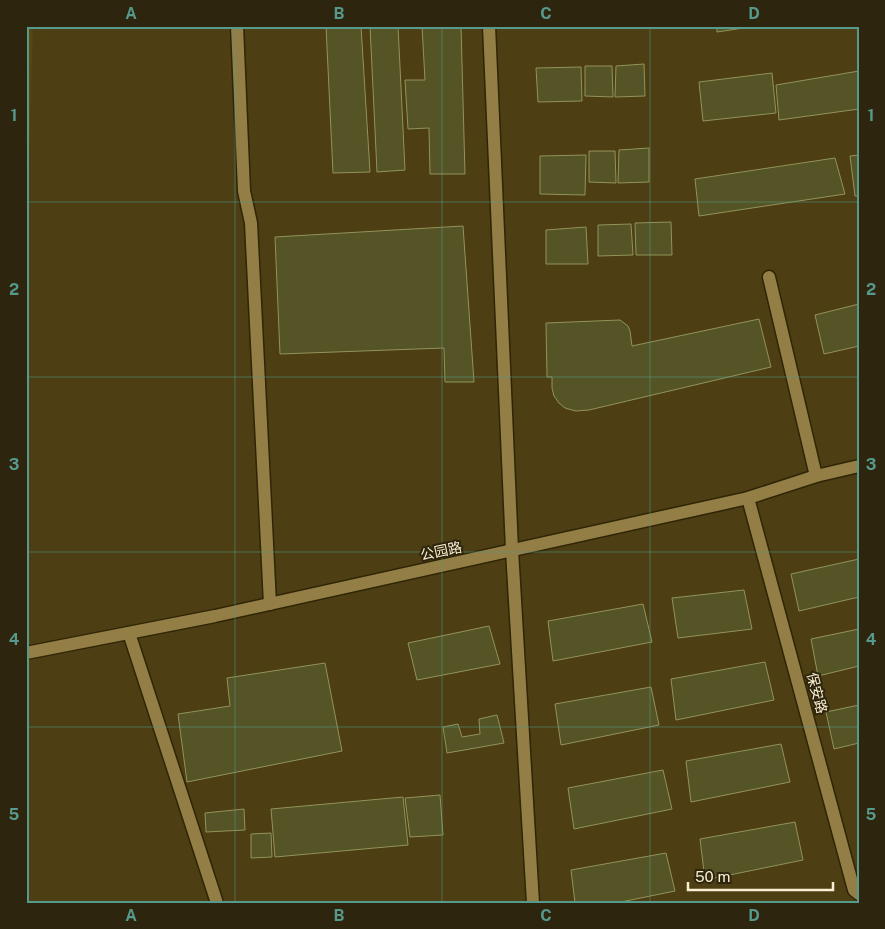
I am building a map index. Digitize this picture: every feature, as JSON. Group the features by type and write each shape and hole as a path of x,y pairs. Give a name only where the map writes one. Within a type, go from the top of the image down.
{"street":[{"path":"237,26 244,191 251,223 270,604"},
{"path":"489,26 512,550 533,903"},
{"path":"770,277 816,476"},
{"name":"公园路","path":"26,653 270,604 748,498 816,476 859,466"},
{"name":"保安路","path":"748,498 854,890 859,894"},
{"path":"129,633 217,903"}],"shaded area":[{"path":"26,26 33,26 26,265"}],"building":[{"path":"326,26 361,26 370,172 333,173"},
{"path":"370,26 398,26 405,170 377,172"},
{"path":"422,26 461,26 465,174 430,174 429,128 408,129 405,80 425,80"},
{"path":"717,26 757,26 717,32"},
{"path":"644,64 645,96 615,97 616,66"},
{"path":"585,66 612,66 613,97 585,96"},
{"path":"581,67 582,101 538,102 536,68"},
{"path":"859,71 859,109 779,120 776,85"},
{"path":"772,73 776,113 703,121 699,82"},
{"path":"649,148 649,182 618,183 619,150"},
{"path":"589,151 615,151 616,183 589,182"},
{"path":"586,155 585,195 540,194 540,156"},
{"path":"859,155 859,196 855,196 850,156"},
{"path":"835,158 845,194 699,216 695,179"},
{"path":"671,222 672,255 636,255 635,223"},
{"path":"631,224 633,255 598,256 598,225"},
{"path":"463,226 474,382 445,382 444,348 280,354 275,237"},
{"path":"586,227 588,264 546,264 546,230"},
{"path":"859,304 859,346 824,354 815,315"},
{"path":"759,319 771,367 589,410 576,411 565,408 559,403 554,396 552,377 547,377 546,323 620,320 628,326 632,346"},
{"path":"859,559 859,597 799,611 791,574"},
{"path":"744,590 752,629 678,638 672,598"},
{"path":"643,604 652,642 553,661 548,621"},
{"path":"489,626 500,664 417,680 408,643"},
{"path":"859,629 859,666 818,676 811,639"},
{"path":"765,662 774,700 676,720 671,679"},
{"path":"325,663 342,751 187,782 178,714 230,706 227,678"},
{"path":"651,687 659,725 561,745 555,704"},
{"path":"859,705 859,743 834,749 826,712"},
{"path":"497,715 504,743 447,753 443,727 458,724 462,737 480,734 479,719"},
{"path":"781,744 790,782 691,802 686,761"},
{"path":"663,770 672,809 574,829 568,788"},
{"path":"440,795 443,835 410,837 405,798"},
{"path":"403,797 408,845 275,857 271,809"},
{"path":"244,809 245,830 206,832 205,813"},
{"path":"795,822 803,860 705,880 700,839"},
{"path":"271,833 272,857 251,858 251,834"},
{"path":"666,853 675,891 616,903 575,903 571,870"}]}
